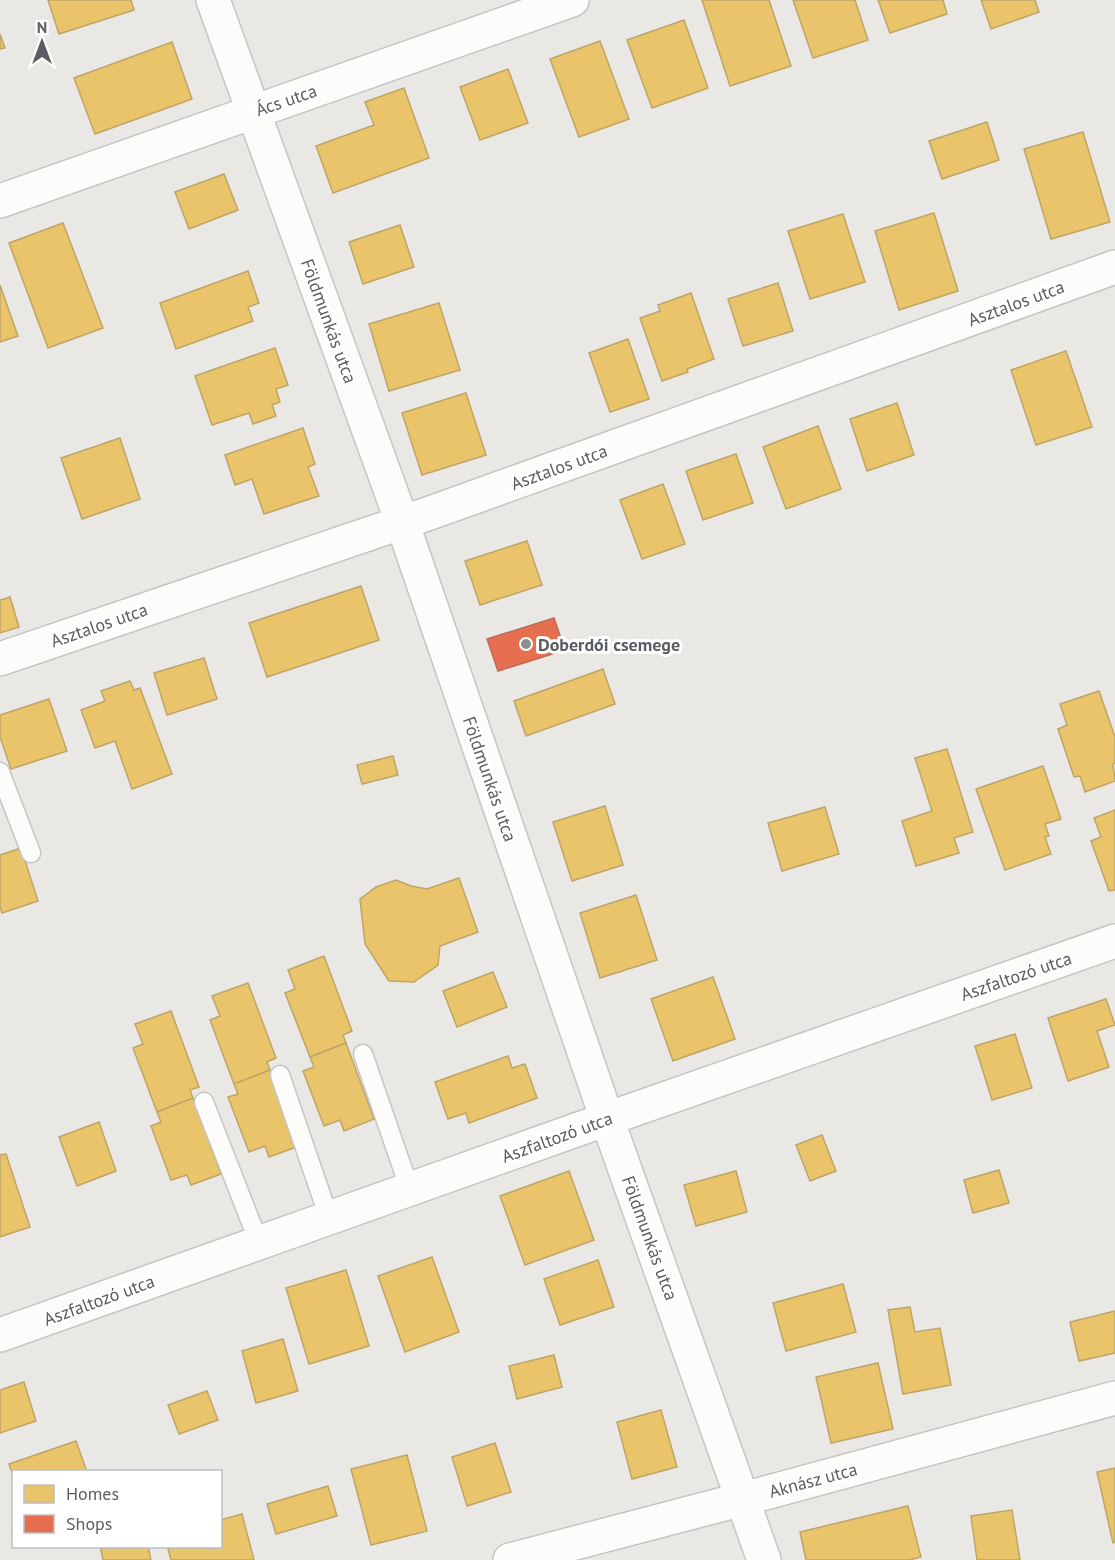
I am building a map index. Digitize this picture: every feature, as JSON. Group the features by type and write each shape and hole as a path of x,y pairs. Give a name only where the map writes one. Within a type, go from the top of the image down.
{"street":[{"name":"Földmunkás utca","path":"213,0 402,522 607,1119 764,1560"},
{"name":"Ács utca","path":"0,201 572,0"},
{"name":"Asztalos utca","path":"0,659 402,522 1115,267"},
{"name":"Aszfaltozó utca","path":"0,1335 1115,941"},
{"name":"Aknász utca","path":"510,1560 1115,1398"}],"lane":[{"path":"0,772 30,853"},
{"path":"363,1054 410,1190"},
{"path":"280,1075 329,1218"},
{"path":"204,1102 259,1243"}],"building: Homes":[{"path":"48,0 131,0 134,10 59,34"},
{"path":"702,0 769,0 791,66 730,86"},
{"path":"793,0 855,0 868,40 813,58"},
{"path":"878,0 943,0 947,14 890,33"},
{"path":"981,0 1035,0 1039,12 991,29"},
{"path":"684,20 708,88 652,108 627,40"},
{"path":"0,34 5,48 0,49"},
{"path":"600,41 629,119 579,137 550,59"},
{"path":"172,42 192,99 95,134 74,78"},
{"path":"508,69 528,123 480,140 460,87"},
{"path":"404,88 429,158 333,193 316,146 374,125 365,102"},
{"path":"987,122 999,160 942,179 929,141"},
{"path":"1083,132 1110,222 1051,239 1024,149"},
{"path":"224,174 238,210 189,229 175,192"},
{"path":"934,213 958,291 899,310 875,231"},
{"path":"843,214 865,282 810,299 788,231"},
{"path":"63,223 103,328 48,348 9,243"},
{"path":"400,225 414,267 363,284 349,242"},
{"path":"248,271 259,303 248,307 253,321 176,349 160,303"},
{"path":"778,283 793,331 743,346 728,299"},
{"path":"0,285 18,336 0,342"},
{"path":"691,293 714,359 687,369 688,372 662,381 640,318 660,311 658,305"},
{"path":"439,303 460,370 389,391 369,324"},
{"path":"628,339 649,399 610,412 589,353"},
{"path":"275,348 288,385 276,389 280,402 272,405 276,416 253,424 249,413 212,425 195,376"},
{"path":"1066,351 1092,427 1036,445 1011,370"},
{"path":"466,393 486,455 422,475 402,413"},
{"path":"897,403 914,455 867,471 850,419"},
{"path":"818,426 841,489 786,509 763,447"},
{"path":"303,428 315,464 308,467 319,496 264,514 252,479 235,485 225,455"},
{"path":"120,438 140,499 82,519 61,458"},
{"path":"736,454 753,503 703,520 686,471"},
{"path":"663,484 685,544 642,559 620,500"},
{"path":"527,541 542,585 480,605 465,561"},
{"path":"361,586 379,640 267,677 249,623"},
{"path":"10,597 19,627 0,633 0,600"},
{"path":"204,658 217,699 167,715 154,673"},
{"path":"603,669 615,704 526,736 514,701"},
{"path":"130,681 134,690 140,688 172,774 132,789 115,741 95,748 81,710 105,701 101,691"},
{"path":"1099,691 1115,737 1115,763 1113,764 1115,781 1085,792 1080,776 1074,777 1058,729 1067,725 1060,704"},
{"path":"49,699 67,751 11,769 0,737 0,715"},
{"path":"947,749 973,832 954,838 959,853 916,866 902,821 932,811 915,758"},
{"path":"393,756 398,775 362,784 357,765"},
{"path":"1043,766 1061,819 1045,824 1049,836 1045,837 1051,854 1005,870 976,789"},
{"path":"605,806 623,865 572,881 553,822"},
{"path":"825,807 839,854 782,871 768,823"},
{"path":"1115,810 1115,890 1109,891 1091,841 1101,837 1094,818"},
{"path":"21,848 38,901 2,913 0,855"},
{"path":"459,878 478,932 440,946 438,965 414,982 389,981 365,944 360,899 376,887 396,880 427,889"},
{"path":"636,895 657,960 600,978 580,913"},
{"path":"324,956 352,1031 343,1035 346,1043 310,1057 285,993 295,989 288,970"},
{"path":"493,972 507,1007 457,1027 443,991"},
{"path":"713,977 735,1039 673,1061 651,999"},
{"path":"248,983 276,1058 267,1062 270,1070 234,1084 210,1020 220,1016 212,996"},
{"path":"1106,999 1115,1025 1097,1031 1109,1067 1068,1081 1048,1018"},
{"path":"171,1011 199,1087 190,1090 193,1098 157,1112 133,1048 143,1044 135,1024"},
{"path":"1015,1034 1032,1088 992,1100 975,1046"},
{"path":"346,1043 374,1119 344,1131 340,1120 324,1126 303,1071 314,1067 310,1057"},
{"path":"508,1056 512,1068 525,1064 537,1098 469,1123 466,1113 448,1119 435,1082"},
{"path":"270,1070 299,1146 269,1157 265,1146 249,1152 228,1097 238,1094 234,1084"},
{"path":"193,1098 221,1174 191,1185 187,1175 171,1180 151,1126 161,1122 157,1112"},
{"path":"99,1122 116,1171 77,1186 59,1137"},
{"path":"822,1135 836,1171 810,1181 796,1145"},
{"path":"6,1154 30,1227 0,1237 0,1155"},
{"path":"999,1170 1009,1203 973,1213 964,1180"},
{"path":"569,1171 594,1240 525,1265 500,1196"},
{"path":"736,1171 747,1212 696,1226 684,1185"},
{"path":"432,1257 459,1332 405,1352 378,1276"},
{"path":"598,1260 614,1307 560,1325 544,1279"},
{"path":"346,1270 369,1346 309,1364 286,1288"},
{"path":"843,1284 856,1332 786,1351 773,1303"},
{"path":"910,1307 915,1332 940,1328 951,1385 903,1394 888,1310"},
{"path":"1115,1311 1115,1353 1079,1361 1070,1322"},
{"path":"283,1339 298,1391 256,1403 242,1351"},
{"path":"554,1355 562,1387 517,1399 509,1366"},
{"path":"878,1363 893,1429 831,1443 816,1377"},
{"path":"24,1382 36,1421 0,1433 0,1390"},
{"path":"207,1391 218,1420 179,1434 168,1405"},
{"path":"661,1410 677,1467 632,1479 617,1422"},
{"path":"76,1441 86,1470 12,1470 12,1472 9,1464"},
{"path":"495,1443 511,1492 467,1506 452,1457"},
{"path":"407,1455 427,1531 371,1545 351,1469"},
{"path":"1115,1468 1115,1542 1113,1543 1097,1472"},
{"path":"328,1486 337,1516 276,1534 267,1504"},
{"path":"908,1506 921,1557 909,1560 806,1560 800,1532"},
{"path":"1012,1510 1020,1560 977,1560 971,1516"},
{"path":"242,1514 254,1560 171,1560 168,1549 171,1548 222,1548 222,1519"},
{"path":"100,1548 148,1548 151,1560 103,1560"}],"building: Shops":[{"name":"Doberdói csemege","path":"554,618 565,650 498,671 487,639"}],"place":[{"name":"Doberdói csemege","path":"526,644"}]}
